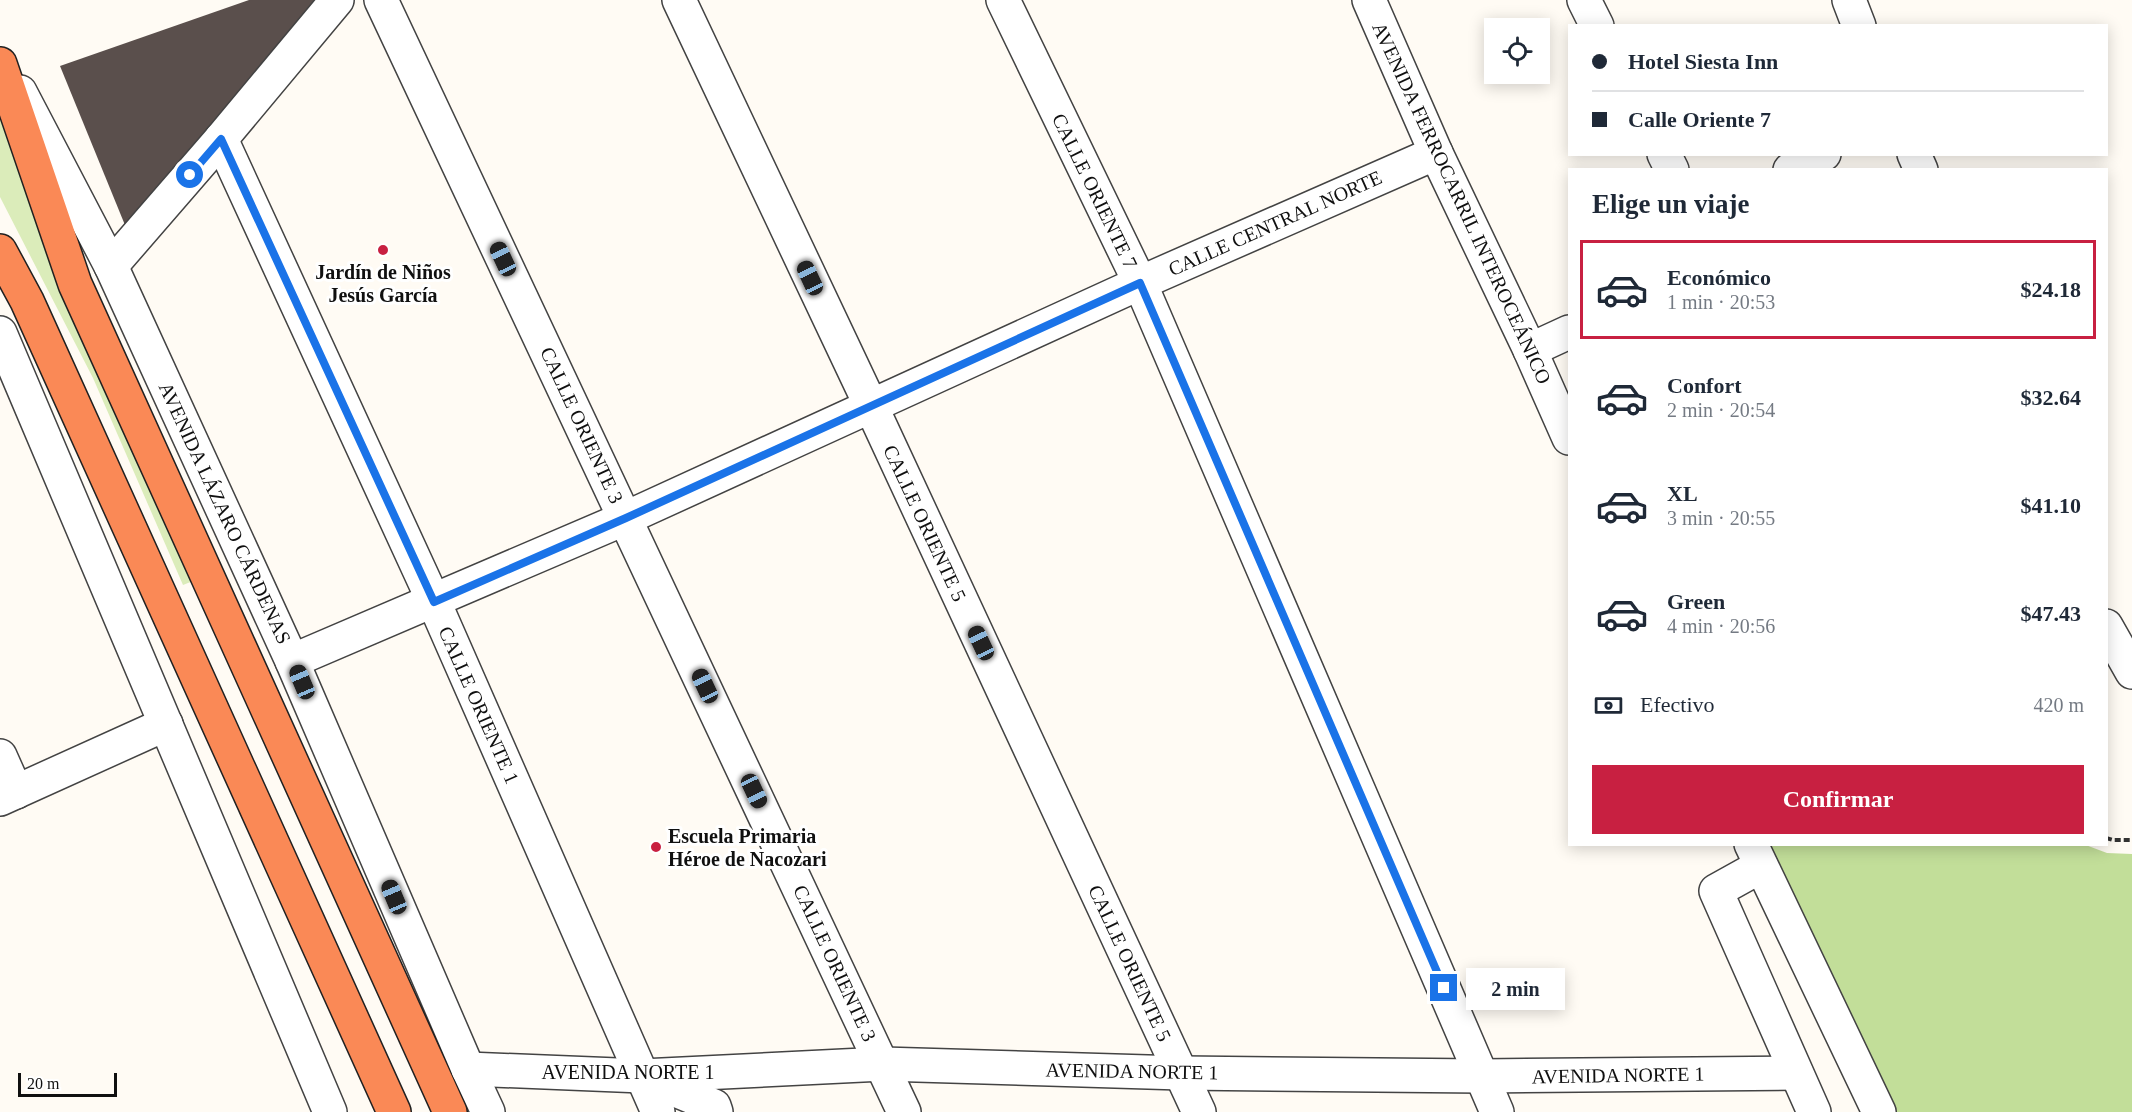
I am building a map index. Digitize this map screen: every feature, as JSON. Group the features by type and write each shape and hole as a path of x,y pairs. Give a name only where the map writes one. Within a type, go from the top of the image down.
{"highway":[{"name":"AVENIDA LÁZARO CÁRDENAS","path":"0,64 75,284 450,1112"},
{"path":"0,251 27,301 394,1112"}],"street":[{"path":"111,266 337,0"},
{"name":"CALLE ORIENTE 3","path":"381,0 904,1112"},
{"name":"CALLE ORIENTE 5","path":"679,0 871,406 1199,1112"},
{"name":"CALLE ORIENTE 7","path":"1003,0 1140,283 1497,1112"},
{"name":"AVENIDA FERROCARRIL INTEROCEÁNICO","path":"1369,0 1436,153 1530,350 1568,436"},
{"path":"1584,0 1596,24"},
{"path":"1849,0 1858,24"},
{"name":"AVENIDA LÁZARO CÁRDENAS","path":"0,55 111,266 292,661 488,1112"},
{"name":"CALLE ORIENTE 1","path":"221,139 434,602 658,1112"},
{"name":"CALLE CENTRAL NORTE","path":"292,661 626,518 1140,283 1436,153"},
{"path":"1794,168 1820,156"},
{"path":"1530,350 1568,332"},
{"path":"0,333 330,1112"},
{"path":"2108,630 2132,672"},
{"path":"0,756 8,796 166,724"},
{"path":"1814,1112 1716,891 1756,855 1879,1112"},
{"name":"AVENIDA NORTE 1","path":"468,1069 642,1076 883,1064 1181,1073 1482,1076 1796,1073"},
{"path":"642,1076 714,1106 716,1112"}],"path":[{"path":"2108,839 2132,840"}],"green space":[{"path":"0,118 193,581 183,585 93,378 0,197"},
{"path":"1765,846 2088,846 2107,853 2132,854 2132,1112 1887,1112"}],"building":[{"path":"249,0 315,0 127,230 60,66"}],"place":[{"name":"Jardín de Niños Jesús García","path":"383,250"},
{"name":"Escuela Primaria Héroe de Nacozari","path":"656,847"}],"route":[{"path":"190,175 221,139 434,602 626,518 1140,283 1444,988"}]}
